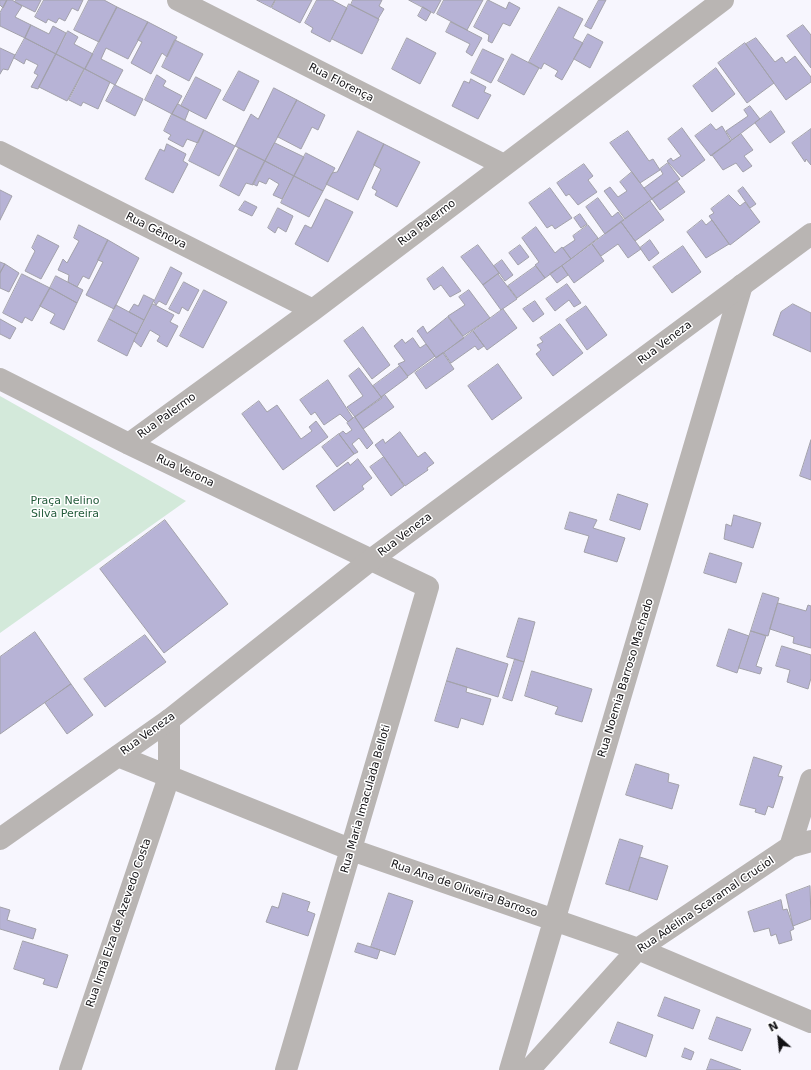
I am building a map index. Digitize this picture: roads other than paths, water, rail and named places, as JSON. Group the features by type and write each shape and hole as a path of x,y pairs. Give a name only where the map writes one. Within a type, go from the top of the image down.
{"street":[{"name":"Rua Florença","path":"178,0 504,165"},
{"name":"Rua Palermo","path":"129,444 312,310 723,0"},
{"name":"Rua Gênova","path":"0,152 312,310"},
{"name":"Rua Veneza","path":"0,839 169,720 372,559 811,234"},
{"name":"Rua Noemia Barroso Machado","path":"510,1070 742,285"},
{"name":"Rua Verona","path":"0,379 129,444 372,559"},
{"name":"Rua Maria Imaculada Belloti","path":"286,1070 352,850 428,587 372,559"},
{"name":"Rua Irmã Elza de Azevedo Costa","path":"70,1070 169,777 169,720"},
{"name":"Rua Ana de Oliveira Barroso","path":"118,756 352,850 638,949 811,1022"},
{"path":"790,847 811,780"},
{"name":"Rua Adelina Scaramal Cruciol","path":"529,1070 638,949 790,847 811,841"}],"park label":[{"name":"Praça Nelino Silva Pereira","path":"65,507"}]}
